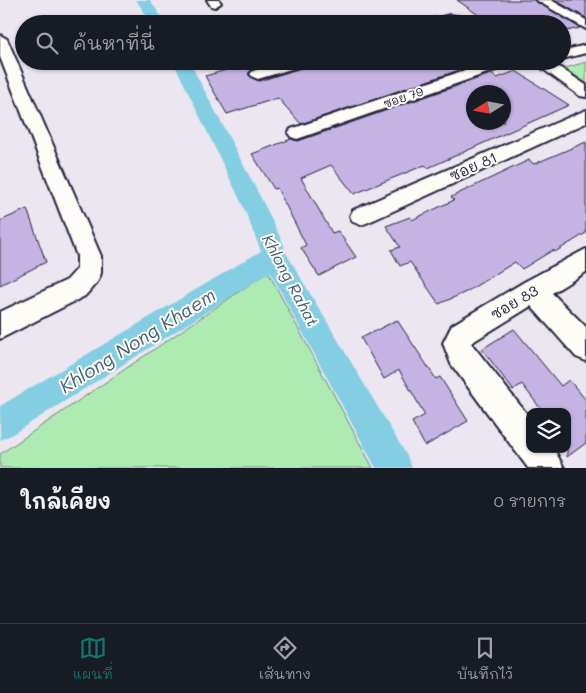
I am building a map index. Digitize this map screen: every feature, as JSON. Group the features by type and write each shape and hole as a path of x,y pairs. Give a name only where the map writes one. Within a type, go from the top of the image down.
{"street":[{"path":"542,0 568,15"},
{"path":"571,16 586,25"},
{"path":"0,39 89,256 89,273 76,288 0,326"},
{"path":"571,53 586,49"},
{"path":"258,74 272,70"},
{"name":"ซอย 79","path":"297,133 482,70"},
{"path":"553,70 586,92"},
{"name":"ซอย 81","path":"361,216 586,116"},
{"name":"ซอย 83","path":"526,439 461,354 457,343 462,334 586,259"},
{"path":"533,290 586,347"},
{"path":"537,453 548,468"}],"green space":[{"path":"586,62 586,84 564,70 571,70 571,66"},
{"path":"268,272 373,468 0,468 0,454"}],"building":[{"path":"457,0 534,0 559,15 478,15"},
{"path":"555,0 586,0 586,18"},
{"path":"571,23 580,28 571,30"},
{"path":"226,70 251,70 249,73 252,78 259,81 295,70 459,70 301,124 278,98 227,114 205,76"},
{"path":"516,71 569,105 428,168 425,165 354,194 331,165 301,178 332,233 338,231 356,257 319,276 301,248 306,245 277,188 274,189 252,154 291,139 298,141 304,139 491,74 497,78"},
{"path":"586,142 586,233 522,269 515,262 466,292 439,304 410,262 400,266 391,250 400,247 386,226 410,217 412,220 454,200 451,197 529,160 534,164"},
{"path":"27,209 46,262 0,285 0,221"},
{"path":"397,320 436,379 440,377 468,421 425,446 412,422 425,415 399,370 384,379 361,338"},
{"path":"514,329 561,386 569,380 586,400 586,443 567,457 567,453 571,453 571,408 540,408 522,384 513,390 482,349"}],"waterway":[{"name":"Khlong Rahat","path":"143,0 153,15"},
{"name":"Khlong Rahat","path":"186,70 254,206 271,243 274,256"},
{"name":"Khlong Nong Khaem","path":"0,424 274,256"},
{"name":"Khlong Rahat","path":"274,256 395,468"}]}
